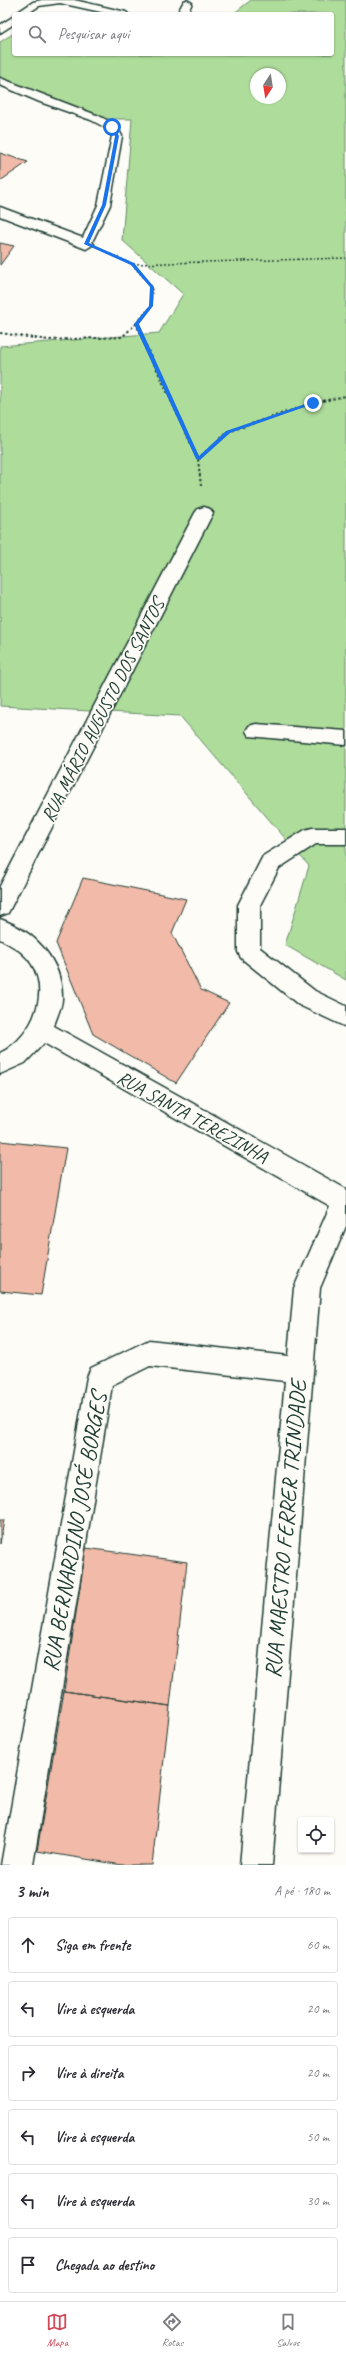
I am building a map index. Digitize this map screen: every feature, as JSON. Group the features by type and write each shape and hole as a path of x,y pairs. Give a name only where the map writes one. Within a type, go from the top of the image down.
{"street":[{"path":"0,212 86,244"},
{"name":"RUA MÁRIO AUGUSTO DOS SANTOS","path":"0,907 204,513"},
{"path":"256,730 346,738"},
{"path":"346,836 312,836 271,862 249,905 249,952 307,998 346,1017"},
{"path":"0,928 30,946 47,971 51,1000 41,1030 17,1056 0,1064"},
{"name":"RUA SANTA TEREZINHA","path":"41,1030 345,1202"},
{"name":"RUA MAESTRO FERRER TRINDADE","path":"256,1865 306,1288 345,1202"},
{"name":"RUA BERNARDINO JOSÉ BORGES","path":"17,1865 100,1377 149,1353 299,1370"}],"lane":[{"path":"23,12 36,4 58,0"},
{"path":"61,0 114,12"},
{"path":"183,12 187,3"},
{"path":"0,30 12,21"},
{"path":"0,81 44,100 96,118 112,127 117,136 104,205 86,244"}],"path":[{"path":"86,244 132,264 346,258"},
{"path":"0,333 48,340 122,337 136,324 151,306 152,287 132,264"},
{"path":"136,324 198,459 204,513"},
{"path":"198,459 228,432 313,403 346,396"}],"green space":[{"path":"251,0 346,0 346,980 285,945 309,866 180,716 0,706 0,346 159,333 183,294 122,240 132,119 85,119 0,84 0,42 12,34 12,56 334,56 334,12 236,12"}],"building":[{"path":"0,153 28,162 0,181"},
{"path":"0,243 14,246 0,265"},
{"path":"83,878 186,899 172,933 201,990 229,1003 176,1083 93,1034 56,943"},
{"path":"0,1141 66,1148 41,1295 0,1291"},
{"path":"0,1520 4,1520 0,1544"},
{"path":"86,1548 187,1562 170,1706 64,1691"},
{"path":"64,1691 170,1706 152,1865 122,1865 37,1851"}],"route":[{"path":"112,127 117,136 112,154 104,205 86,244 132,264 152,287 151,306 136,324 198,459 228,432 313,403"}]}
